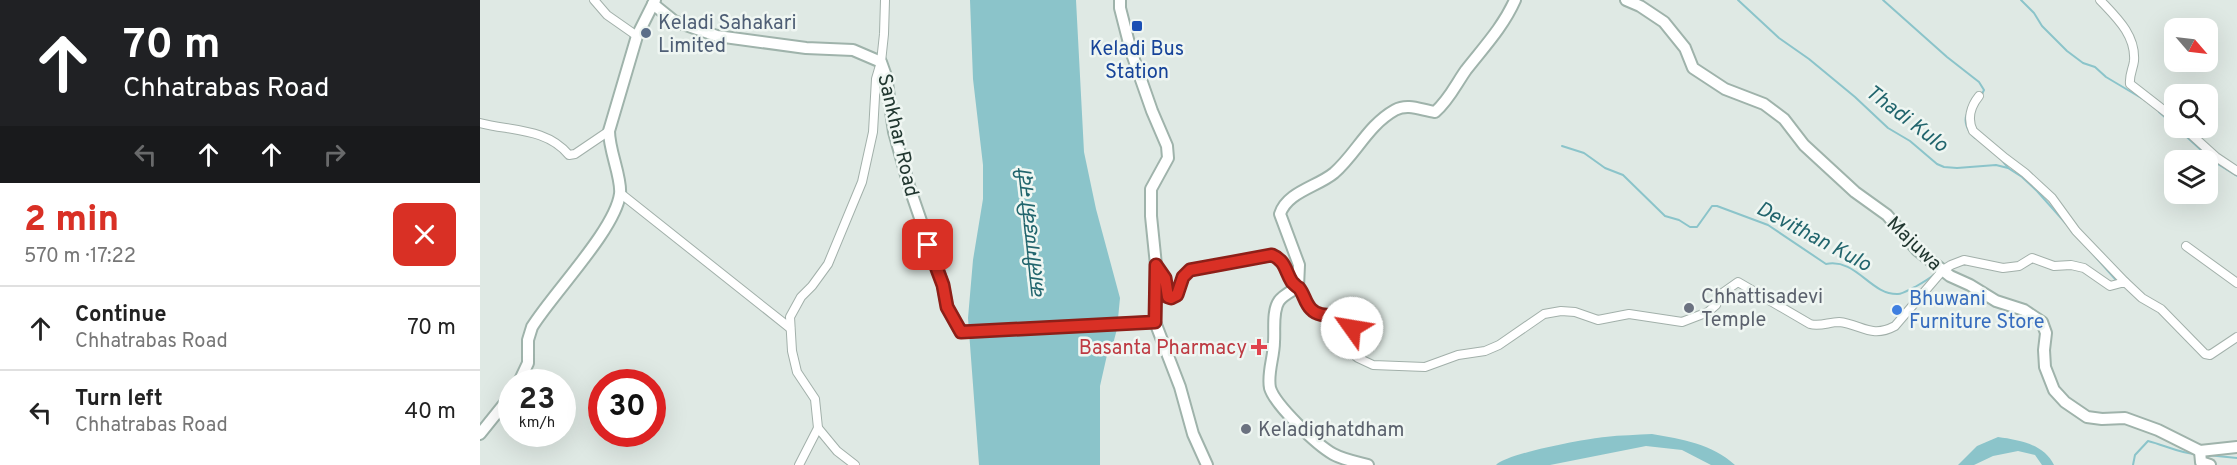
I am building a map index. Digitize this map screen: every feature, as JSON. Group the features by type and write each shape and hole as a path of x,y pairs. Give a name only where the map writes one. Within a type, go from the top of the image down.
{"street":[{"path":"594,0 607,15 637,36"},
{"path":"799,465 818,428 815,399 797,372 792,351 790,317 797,303 828,264 862,182 873,132 876,79 881,62 885,0"},
{"path":"1120,0 1131,51 1167,146 1168,158 1151,189 1150,216 1156,265 1155,322 1180,387 1193,434 1207,465"},
{"path":"1298,287 1299,265 1281,221 1282,206 1334,173 1379,122 1396,110 1408,106 1435,112 1442,106 1465,71 1506,20 1515,0"},
{"name":"Majuwa","path":"1626,0 1640,6 1664,22 1685,48 1693,68 1725,89 1764,104 1784,119 1804,145 1855,192 1887,215 1917,250 1950,276 1996,301 2024,310 2042,322 2046,333 2045,367 2054,390 2065,402 2087,417 2125,418 2158,430 2200,451"},
{"path":"2100,0 2127,31 2132,43 2134,64 2129,75 2130,84 2164,110"},
{"path":"525,369 528,363 528,340 532,327 605,228 614,211 620,193 609,142 609,131 637,36 654,2"},
{"name":"Sankhar Road","path":"654,2 674,21 717,36 806,48 853,50 881,62 886,76 894,132 909,186 943,285 947,307 961,332 1155,322"},
{"path":"1979,96 1971,106 1970,125 1973,131 2052,198 2076,231 2124,282 2142,298 2161,309 2205,354 2210,355 2237,337"},
{"path":"480,123 501,128 516,128 543,137 563,147 569,155 575,154 609,131"},
{"path":"2195,138 2216,157 2237,171"},
{"path":"620,193 790,328"},
{"path":"2186,246 2237,282"},
{"path":"1156,265 1165,278 1168,297 1171,298 1177,295 1183,277 1190,270 1272,255 1287,269 1292,282 1298,287 1312,310 1324,315 1346,316 1352,319 1347,341 1353,354 1358,358 1373,365 1425,367 1458,355 1485,351 1499,345 1544,314 1561,311 1575,312 1598,320 1629,314 1682,322 1708,312 1716,305 1721,294 1738,282 1810,324 1820,326 1840,322 1865,331 1885,331 1894,326 1943,270 1964,260 2003,268 2019,266 2032,258 2054,266 2084,268 2110,286 2124,282"},
{"path":"1298,287 1279,301 1276,310 1274,348 1269,375 1270,389 1286,413 1316,442 1346,460 1368,465"},
{"path":"480,434 498,412"},
{"path":"818,428 837,451 855,465"},
{"path":"2210,465 2201,462 2200,451 2237,447"}],"water":[{"name":"कालीगण्डकी नदी","path":"970,0 1076,0 1084,152 1096,209 1120,298 1117,329 1107,355 1100,386 1100,465 979,465 968,318 973,260 983,199 983,165 973,79"},
{"path":"1652,434 1707,447 1735,465 1711,465 1682,450 1646,446 1550,465 1496,465 1503,460 1530,451 1595,438"},
{"path":"1998,437 2030,444 2044,452 2054,465 2042,465 2035,455 2018,451 1993,456 1974,465 1958,465 1977,446"}],"waterway":[{"name":"Thadi Kulo","path":"1738,0 1779,38 1809,59 1888,128 1910,141 1937,164 1957,168 1996,165 2008,168 2022,177 2116,280"},
{"path":"1883,0 1979,82 1984,90 1981,96"},
{"path":"2021,0 2034,13 2042,26 2067,51 2148,102"},
{"path":"2159,112 2164,116"},
{"path":"1967,114 1967,127 1975,138"},
{"path":"2188,138 2213,161 2237,176"},
{"name":"Devithan Kulo","path":"1562,146 1584,153 1605,168 1623,175 1665,216 1679,220 1690,227 1697,227 1712,206 1717,206 1768,225 1826,264 1846,266 1888,293 1904,292 1935,274"},
{"name":"Thadi Kulo","path":"2000,158 2008,168"},
{"path":"2133,465 2135,455 2148,441 2177,451 2195,454"},
{"path":"2207,455 2237,458"}],"place":[{"name":"Keladi Bus Station","path":"1137,26"},
{"name":"Keladi Sahakari Limited","path":"646,33"},
{"name":"Chhattisadevi Temple","path":"1689,308"},
{"name":"Bhuwani Furniture Store","path":"1897,310"},
{"name":"Basanta Pharmacy","path":"1259,347"},
{"name":"Keladighatdham","path":"1246,429"}],"route":[{"path":"928,245 943,285 947,307 961,332 1155,322 1156,265 1165,278 1168,297 1175,298 1185,273 1190,270 1272,255 1277,257 1287,269 1292,282 1300,289 1312,310 1324,315 1346,316 1352,319 1352,328"}]}
